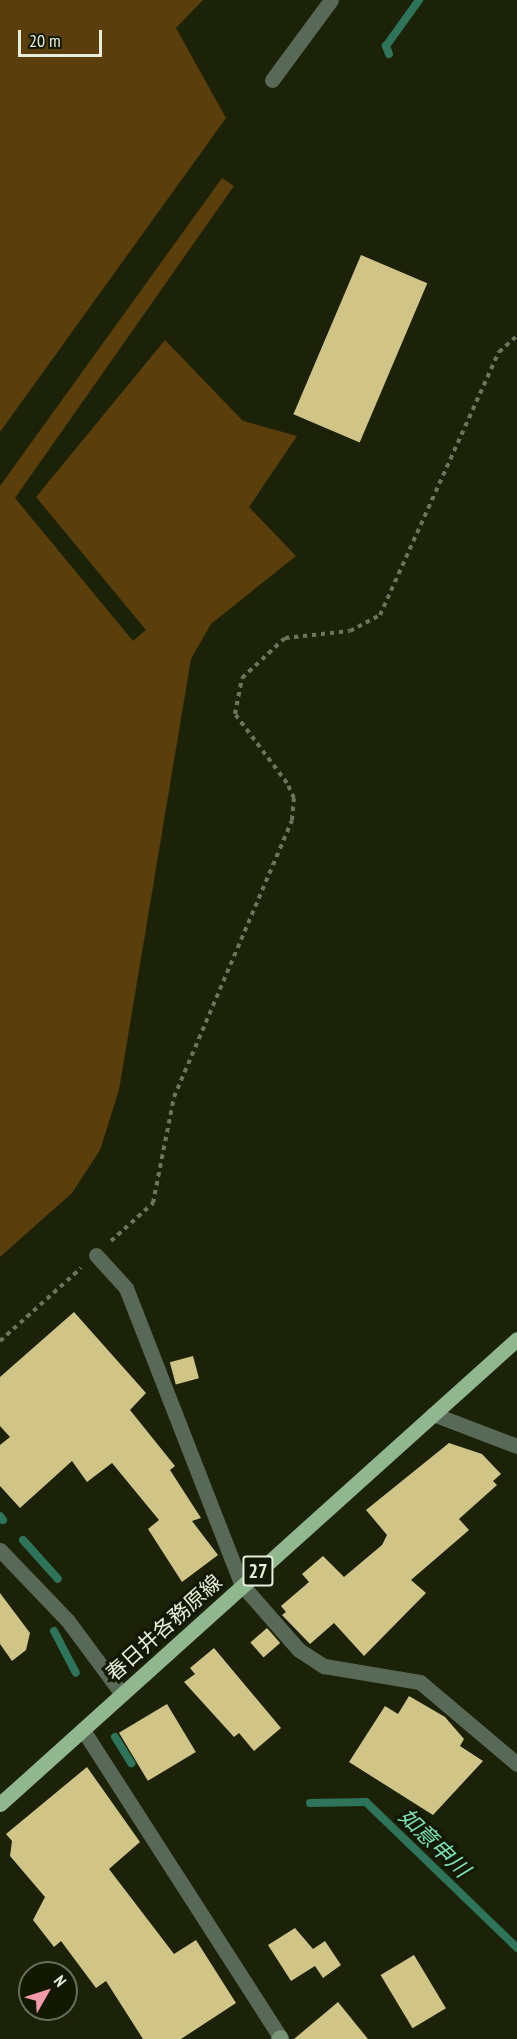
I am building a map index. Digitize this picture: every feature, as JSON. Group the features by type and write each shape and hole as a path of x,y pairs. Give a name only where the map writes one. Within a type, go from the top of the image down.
{"main road":[{"name":"春日井各務原線","path":"0,1804 517,1340"}],"street":[{"path":"272,80 331,0"},
{"path":"96,1254 126,1288 242,1585 299,1650 324,1666 420,1682 517,1764"},
{"path":"433,1414 517,1446"},
{"path":"0,1550 68,1621 122,1694"},
{"path":"82,1730 279,2038"}],"path":[{"path":"0,1341 153,1203 174,1097 292,820 294,798 287,783 235,714 242,678 285,638 350,631 380,615 499,352 517,336"}],"shaded area":[{"path":"0,0 203,0 176,28 226,118 0,432"},
{"path":"222,178 234,186 15,498 133,641 146,630 36,497 165,340 243,421 297,436 249,507 296,556 211,624 191,659 119,1090 100,1150 72,1193 0,1257 0,486"}],"building":[{"path":"361,255 427,283 360,442 293,414"},
{"path":"74,1312 146,1393 130,1410 175,1466 170,1470 201,1518 192,1521 218,1555 182,1582 148,1529 159,1520 112,1463 87,1482 72,1461 20,1508 0,1486 0,1445 10,1437 0,1426 0,1377"},
{"path":"193,1356 199,1378 176,1384 170,1362"},
{"path":"449,1443 482,1454 501,1474 493,1481 497,1485 459,1519 469,1530 411,1580 426,1593 364,1656 334,1623 310,1644 282,1615 286,1612 281,1606 309,1582 302,1574 323,1556 344,1577 382,1545 387,1535 366,1510"},
{"path":"0,1593 30,1633 26,1650 12,1661 0,1644"},
{"path":"267,1628 280,1643 264,1658 250,1642"},
{"path":"214,1648 281,1728 254,1751 239,1733 234,1737 184,1682 195,1674 190,1668"},
{"path":"409,1696 445,1717 464,1739 460,1746 483,1761 433,1815 349,1762 385,1706 398,1714"},
{"path":"167,1704 196,1752 148,1781 119,1733"},
{"path":"87,1767 140,1842 109,1869 174,1954 196,1940 236,2003 181,2039 143,2039 106,1981 96,1988 61,1941 54,1947 33,1920 45,1897 10,1856 12,1841 6,1834"},
{"path":"295,1928 313,1949 325,1941 341,1965 323,1978 315,1966 291,1981 268,1945"},
{"path":"414,1955 446,2008 413,2028 381,1975"},
{"path":"338,2002 368,2039 294,2039"}],"waterway":[{"path":"389,54 386,46 419,0"},
{"name":"如意申川","path":"0,1516 3,1520"},
{"name":"如意申川","path":"23,1540 58,1579"},
{"name":"如意申川","path":"54,1631 76,1673"},
{"name":"如意申川","path":"115,1737 131,1763"},
{"name":"如意申川","path":"310,1803 366,1802 517,1948"}]}
